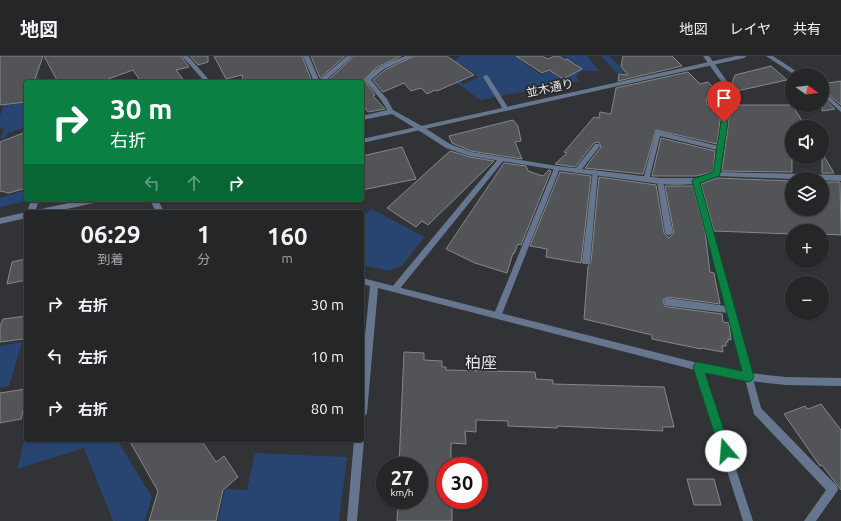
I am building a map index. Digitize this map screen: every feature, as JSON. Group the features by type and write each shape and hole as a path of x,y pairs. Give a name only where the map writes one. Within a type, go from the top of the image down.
{"street":[{"path":"185,56 206,80"},
{"path":"306,56 316,80"},
{"path":"322,80 350,56"},
{"path":"410,56 388,64 370,76 368,80 374,90 390,107 392,112 448,146 470,154 577,171 674,182 696,181 716,174 841,178"},
{"path":"706,56 726,84 728,94 721,149 716,174"},
{"name":"並木通り","path":"364,141 744,56"},
{"path":"769,56 788,68"},
{"path":"486,77 506,109"},
{"path":"829,99 841,110"},
{"path":"364,118 392,112"},
{"path":"648,179 647,176 658,134 721,149"},
{"path":"577,171 597,146"},
{"path":"395,289 501,160"},
{"path":"498,314 557,168"},
{"path":"586,262 595,172"},
{"path":"660,181 669,233"},
{"path":"696,181 749,377 757,412 834,490 809,521"},
{"path":"49,210 85,202"},
{"path":"0,221 24,215"},
{"path":"364,282 498,314 698,367 749,377 786,381 841,382"},
{"path":"364,392 374,284"},
{"path":"668,302 731,310"},
{"path":"698,367 748,521"},
{"path":"352,521 360,442"}],"shaded area":[{"path":"461,56 519,56 524,59 521,61 542,75 558,66 563,70 555,75 563,80 574,73 574,67 578,64 561,56 587,56 599,71 581,71 576,76 579,81 480,100 441,71","holes":["462,65 478,76 464,84 447,73"]},
{"path":"601,56 610,56 621,68 638,65 642,69 618,74"},
{"path":"38,76 40,80 24,80 24,83 14,84 6,105 24,103 24,128 8,133 5,139 0,140 4,128 0,128 0,117 4,103 0,81"},
{"path":"24,191 24,202 0,207 0,198"},
{"path":"372,209 424,237 403,265 389,271 364,265 364,215"},
{"path":"22,342 9,386 0,388 0,346"},
{"path":"24,440 24,442 118,442 152,497 145,521 113,521 84,448 17,469"},
{"path":"255,453 347,457 339,521 218,521 225,489 247,490"}],"building":[{"path":"0,56 43,56 35,80 24,80 24,102 0,105"},
{"path":"44,56 181,56 189,67 176,70 184,80 140,80 133,70 106,80 57,80"},
{"path":"190,56 208,56 208,62 198,65"},
{"path":"214,56 302,56 311,80 243,80 242,75 226,79"},
{"path":"311,56 345,56 320,78"},
{"path":"354,56 401,56 377,67 364,80 328,80"},
{"path":"414,56 447,56 474,75 427,94 421,88 411,91 404,83 383,92 373,80 385,70"},
{"path":"516,56 542,56 548,59 559,56 565,60 567,59 582,69 563,79 549,70 542,73"},
{"path":"623,56 672,56 682,66 618,81 619,74 628,75 621,66"},
{"path":"771,66 785,78 785,80 732,92 731,86 735,75"},
{"path":"688,72 700,84 708,82 721,95 706,98 707,105 722,105 717,144 656,130 643,174 585,168 601,147 599,142 594,143 575,167 555,164 567,153 564,152 594,117 599,118 600,112 611,114 616,88"},
{"path":"364,80 375,95 373,96 385,109 368,112 364,107"},
{"path":"841,81 841,105 829,95 829,83"},
{"path":"829,103 835,109 829,110"},
{"path":"731,105 785,105 785,112 796,112 802,120 785,120 785,164 792,164 792,172 722,171"},
{"path":"513,120 518,126 521,141 515,142 522,159 471,151 452,143 449,136"},
{"path":"24,133 24,189 9,193 0,191 0,142"},
{"path":"661,138 715,151 713,172 696,176 652,176"},
{"path":"402,147 416,179 364,190 364,156"},
{"path":"450,151 470,157 494,161 428,225 422,221 416,227 387,208"},
{"path":"504,163 526,166 528,171 543,176 549,170 551,171 521,245 518,244 514,254 513,253 507,273 475,263 446,249"},
{"path":"822,164 829,164 834,173 829,172 822,172"},
{"path":"560,172 591,176 581,263 546,257 547,249 530,246"},
{"path":"599,177 656,185 664,233 669,238 674,233 665,186 693,186 705,231 710,272 714,273 720,304 668,297 664,299 663,302 665,306 668,307 722,314 723,322 729,323 731,340 728,339 726,346 722,346 723,352 652,339 652,335 584,319 588,266 591,262"},
{"path":"717,178 785,181 785,216 829,216 829,182 840,182 841,235 829,234 829,224 785,224 785,234 714,231 701,184"},
{"path":"24,259 24,280 7,284 12,262"},
{"path":"24,316 23,339 0,342 0,326 3,319"},
{"path":"404,352 424,353 424,360 442,361 442,367 446,367 446,370 535,372 536,379 553,380 553,384 664,387 674,427 662,427 663,431 557,426 557,428 508,426 508,421 476,420 476,432 465,431 466,444 451,443 451,457 436,457 436,509 452,509 452,521 397,521 398,509 428,509 428,457 399,457"},
{"path":"24,389 24,406 21,419 0,423 0,393"},
{"path":"821,404 841,430 841,490 822,465 820,466 784,414 805,406 808,409"},
{"path":"130,442 202,442 216,462 224,456 238,477 223,490 216,521 149,521 158,491"},
{"path":"687,479 714,479 721,505 694,505"}],"district":[{"name":"柏座","path":"481,362"}],"route":[{"path":"724,122 716,174 696,181 749,377 698,367 726,451"}]}
